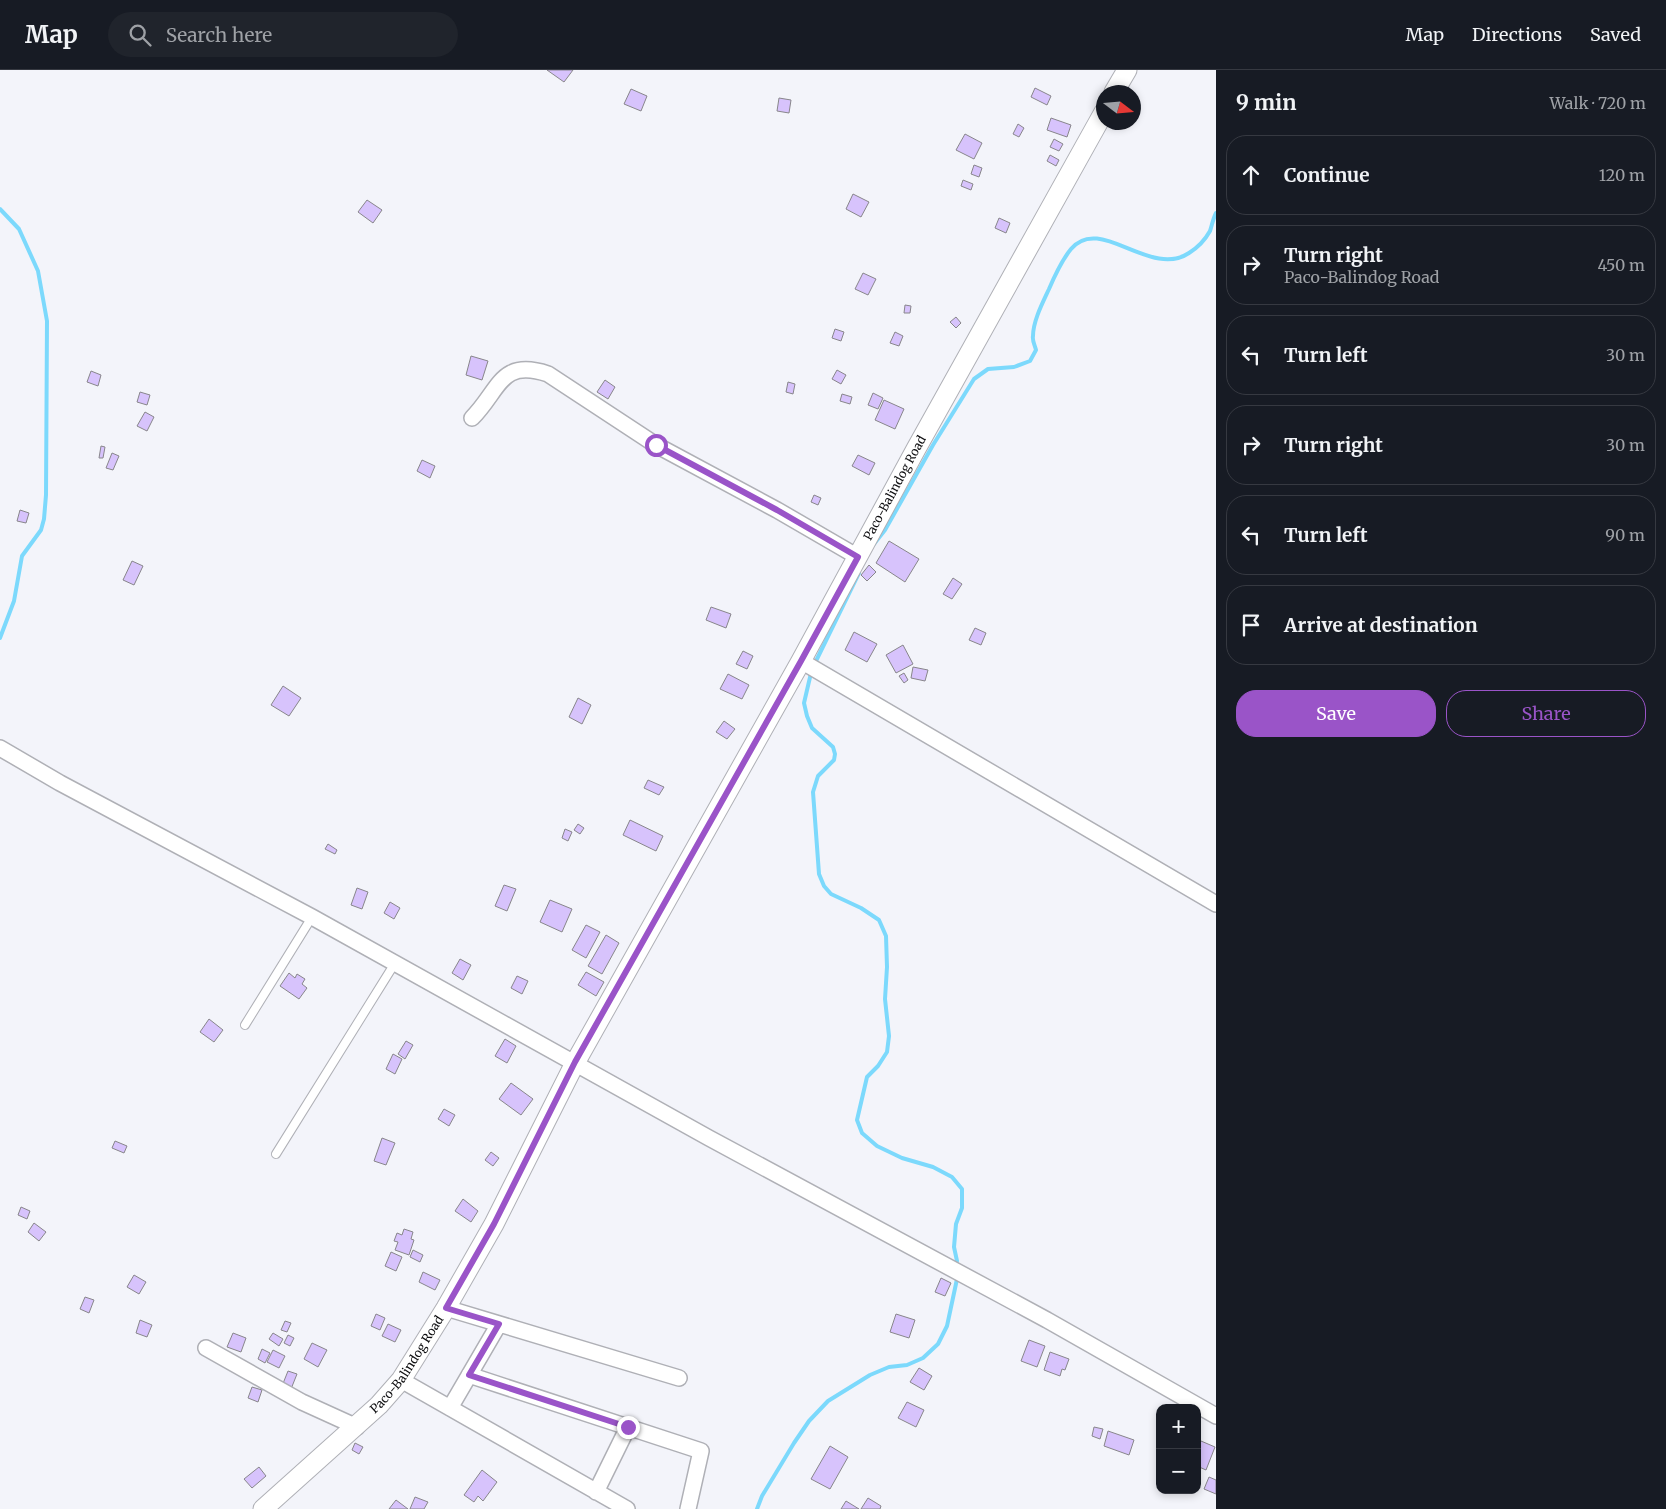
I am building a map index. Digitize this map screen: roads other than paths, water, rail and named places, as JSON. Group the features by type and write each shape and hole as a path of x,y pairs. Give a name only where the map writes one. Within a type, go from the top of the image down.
{"street":[{"path":"1118,85 1127,70"},
{"name":"Paco-Balindog Road","path":"263,1509 379,1405 401,1380 446,1308 494,1224 575,1062 801,661 1096,126"},
{"path":"472,418 483,408 500,380 507,375 521,370 536,370 548,374 656,445 777,510 858,557"},
{"path":"801,661 1216,904"},
{"path":"0,748 60,783 312,917 709,1138 1022,1306 1216,1416"},
{"path":"446,1308 679,1378"},
{"path":"450,1408 499,1324"},
{"path":"206,1348 302,1402 357,1426"},
{"path":"469,1375 701,1451 688,1509"},
{"path":"401,1380 627,1509"},
{"path":"596,1492 628,1427"}],"lane":[{"path":"245,1025 312,917"},
{"path":"276,1154 395,963"}],"waterway":[{"path":"0,209 19,229 38,271 47,321 46,495 44,519 41,530 22,556 14,601 0,638"},
{"path":"874,544 885,530 933,445 974,379 988,369 1014,367 1030,361 1036,350 1033,341 1033,330 1039,312 1059,268 1071,249 1083,240 1096,239 1111,242 1142,254 1174,259 1189,253 1201,244 1210,231 1216,213"},
{"path":"815,663 859,573"},
{"path":"811,673 804,703 807,716 812,728 833,747 835,754 834,760 818,776 813,792 819,874 824,886 831,894 861,908 879,920 886,936 885,999 889,1036 887,1052 878,1066 867,1077 857,1120 862,1133 877,1146 902,1158 933,1167 952,1177 962,1189 962,1208 956,1224 954,1247 957,1261"},
{"path":"757,1509 762,1496 794,1443 809,1421 828,1401 870,1375 889,1367 907,1365 923,1358 938,1344 947,1326 957,1279"}]}
